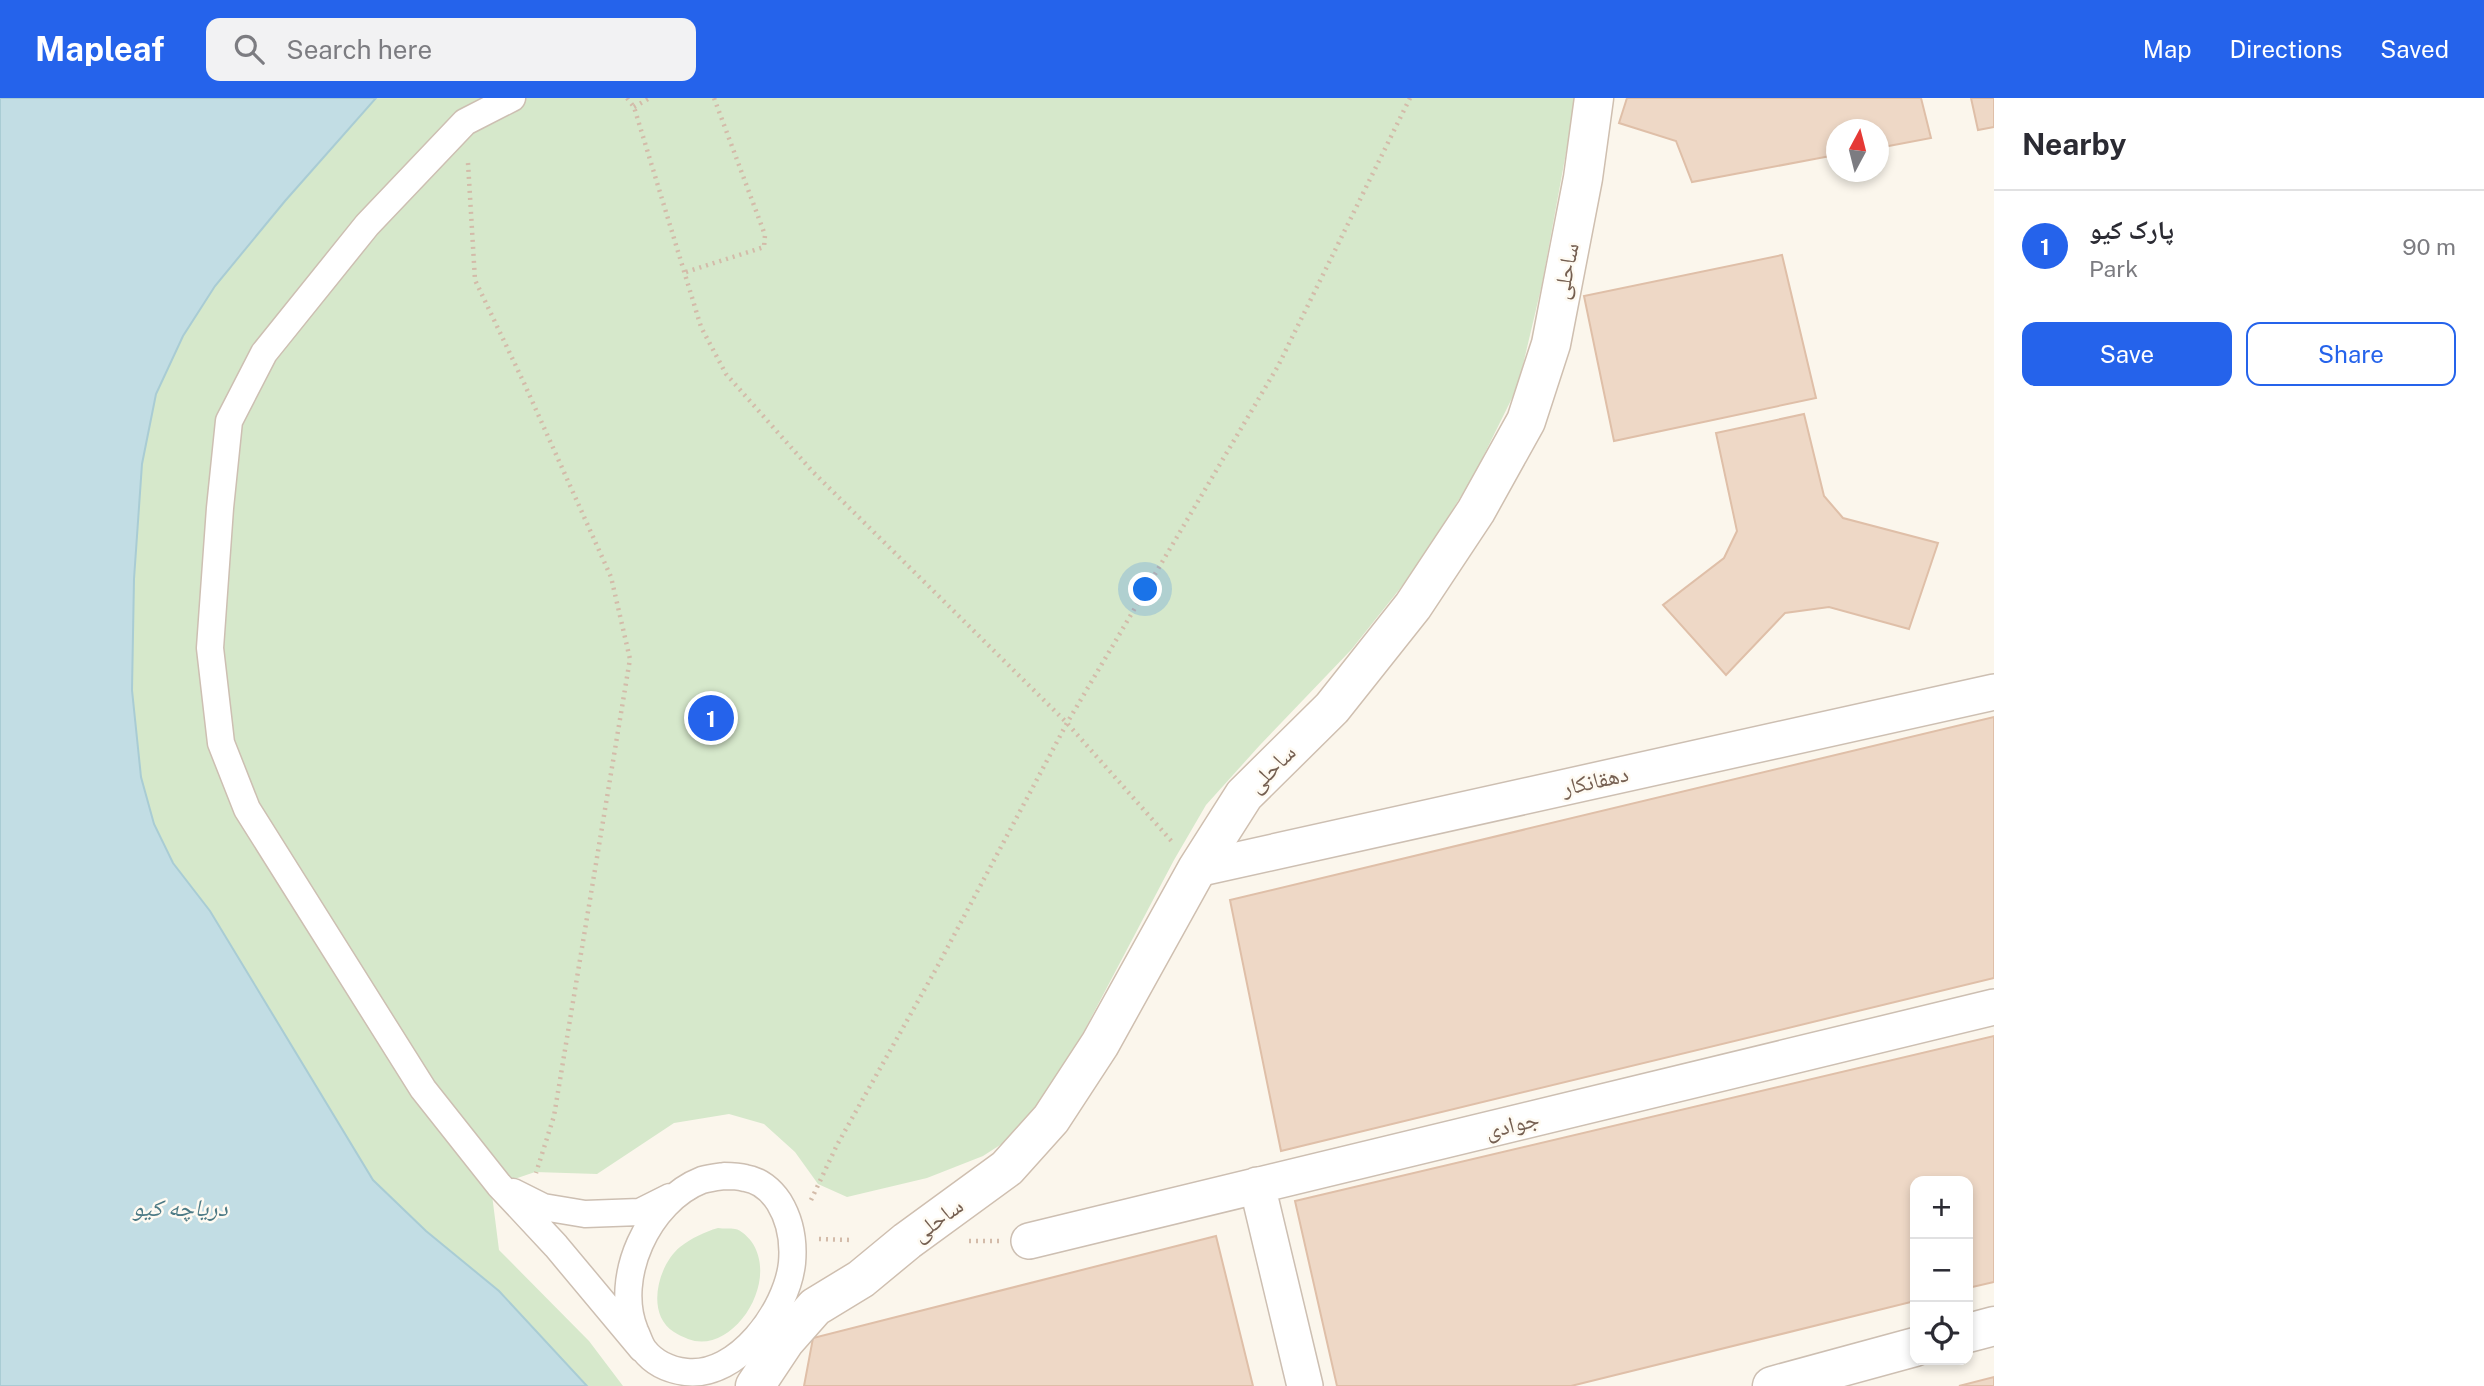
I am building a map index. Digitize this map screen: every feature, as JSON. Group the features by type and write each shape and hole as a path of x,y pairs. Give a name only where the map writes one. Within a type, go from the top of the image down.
{"main road":[{"name":"ساحلی","path":"755,1386 785,1341 815,1307 861,1279 907,1241 1007,1168 1051,1119 1100,1044 1196,869 1244,795 1332,708 1413,606 1476,511 1526,421 1551,344 1583,178 1594,98"},
{"path":"1973,1332 1994,1326"},
{"path":"1772,1386 1910,1348"}],"street":[{"path":"499,1185 543,1207 584,1214 640,1212 703,1180 723,1176 746,1178 762,1184 774,1194 785,1213 792,1238 792,1264 786,1288 767,1325 717,1378 673,1370 653,1359 642,1349 556,1246 499,1185 423,1089 247,809 221,743 210,648 229,421 264,354 367,225 465,122 512,98"},
{"name":"دهقانکار","path":"1196,869 1994,692"},
{"name":"جوادی","path":"1029,1241 1994,1007"},
{"path":"642,1349 628,1315 627,1288 632,1263 644,1235 662,1211 681,1192 703,1180"},
{"path":"1258,1185 1305,1386"}],"path":[{"path":"626,98 634,107 701,327 726,374 812,471 1067,723 1196,869"},
{"path":"634,107 650,98"},
{"path":"686,272 764,247 765,235 715,98"},
{"path":"792,1238 837,1145 936,969 1067,723 1278,366 1410,98"},
{"path":"465,122 475,280 611,577 630,659 554,1116 535,1172 584,1214"}],"green space":[{"path":"376,98 1576,98 1542,284 1518,386 1474,475 1418,566 1351,650 1206,805 1174,860 1062,1073 1022,1131 983,1156 927,1178 847,1197 818,1184 795,1152 764,1124 729,1114 674,1123 597,1174 535,1172 491,1187 499,1250 589,1341 623,1386 587,1386 373,1180 210,911 173,863 154,824 141,777 132,690 134,579 142,464 156,394 183,336 215,286 285,201"},
{"path":"718,1228 737,1230 751,1241 759,1258 760,1276 756,1295 747,1312 721,1337 705,1341 688,1339 665,1324 660,1314 657,1302 661,1277 672,1255 680,1247"}],"water":[{"name":"دریاچه کیو","path":"0,98 376,98 285,201 215,286 183,336 156,394 142,464 134,579 132,690 141,777 154,824 173,863 210,911 373,1180 426,1231 499,1291 587,1386 0,1386"}],"building":[{"path":"1627,98 1921,98 1931,138 1889,146 1889,119 1826,119 1826,157 1692,182 1676,141 1619,123"},
{"path":"1971,98 1994,98 1994,127 1978,130"},
{"path":"1782,255 1816,398 1614,441 1584,296"},
{"path":"1804,414 1824,496 1843,518 1938,543 1909,629 1829,607 1785,613 1726,675 1663,605 1724,558 1737,531 1716,433"},
{"path":"1994,717 1994,978 1281,1151 1230,900"},
{"path":"1994,1036 1994,1282 1973,1287 1973,1176 1910,1176 1910,1302 1571,1386 1337,1386 1295,1201"},
{"path":"1216,1236 1253,1386 804,1386 813,1338"},
{"path":"1994,1377 1994,1386 1959,1386"}],"place":[{"name":"پارک کیو","path":"711,718"}]}
